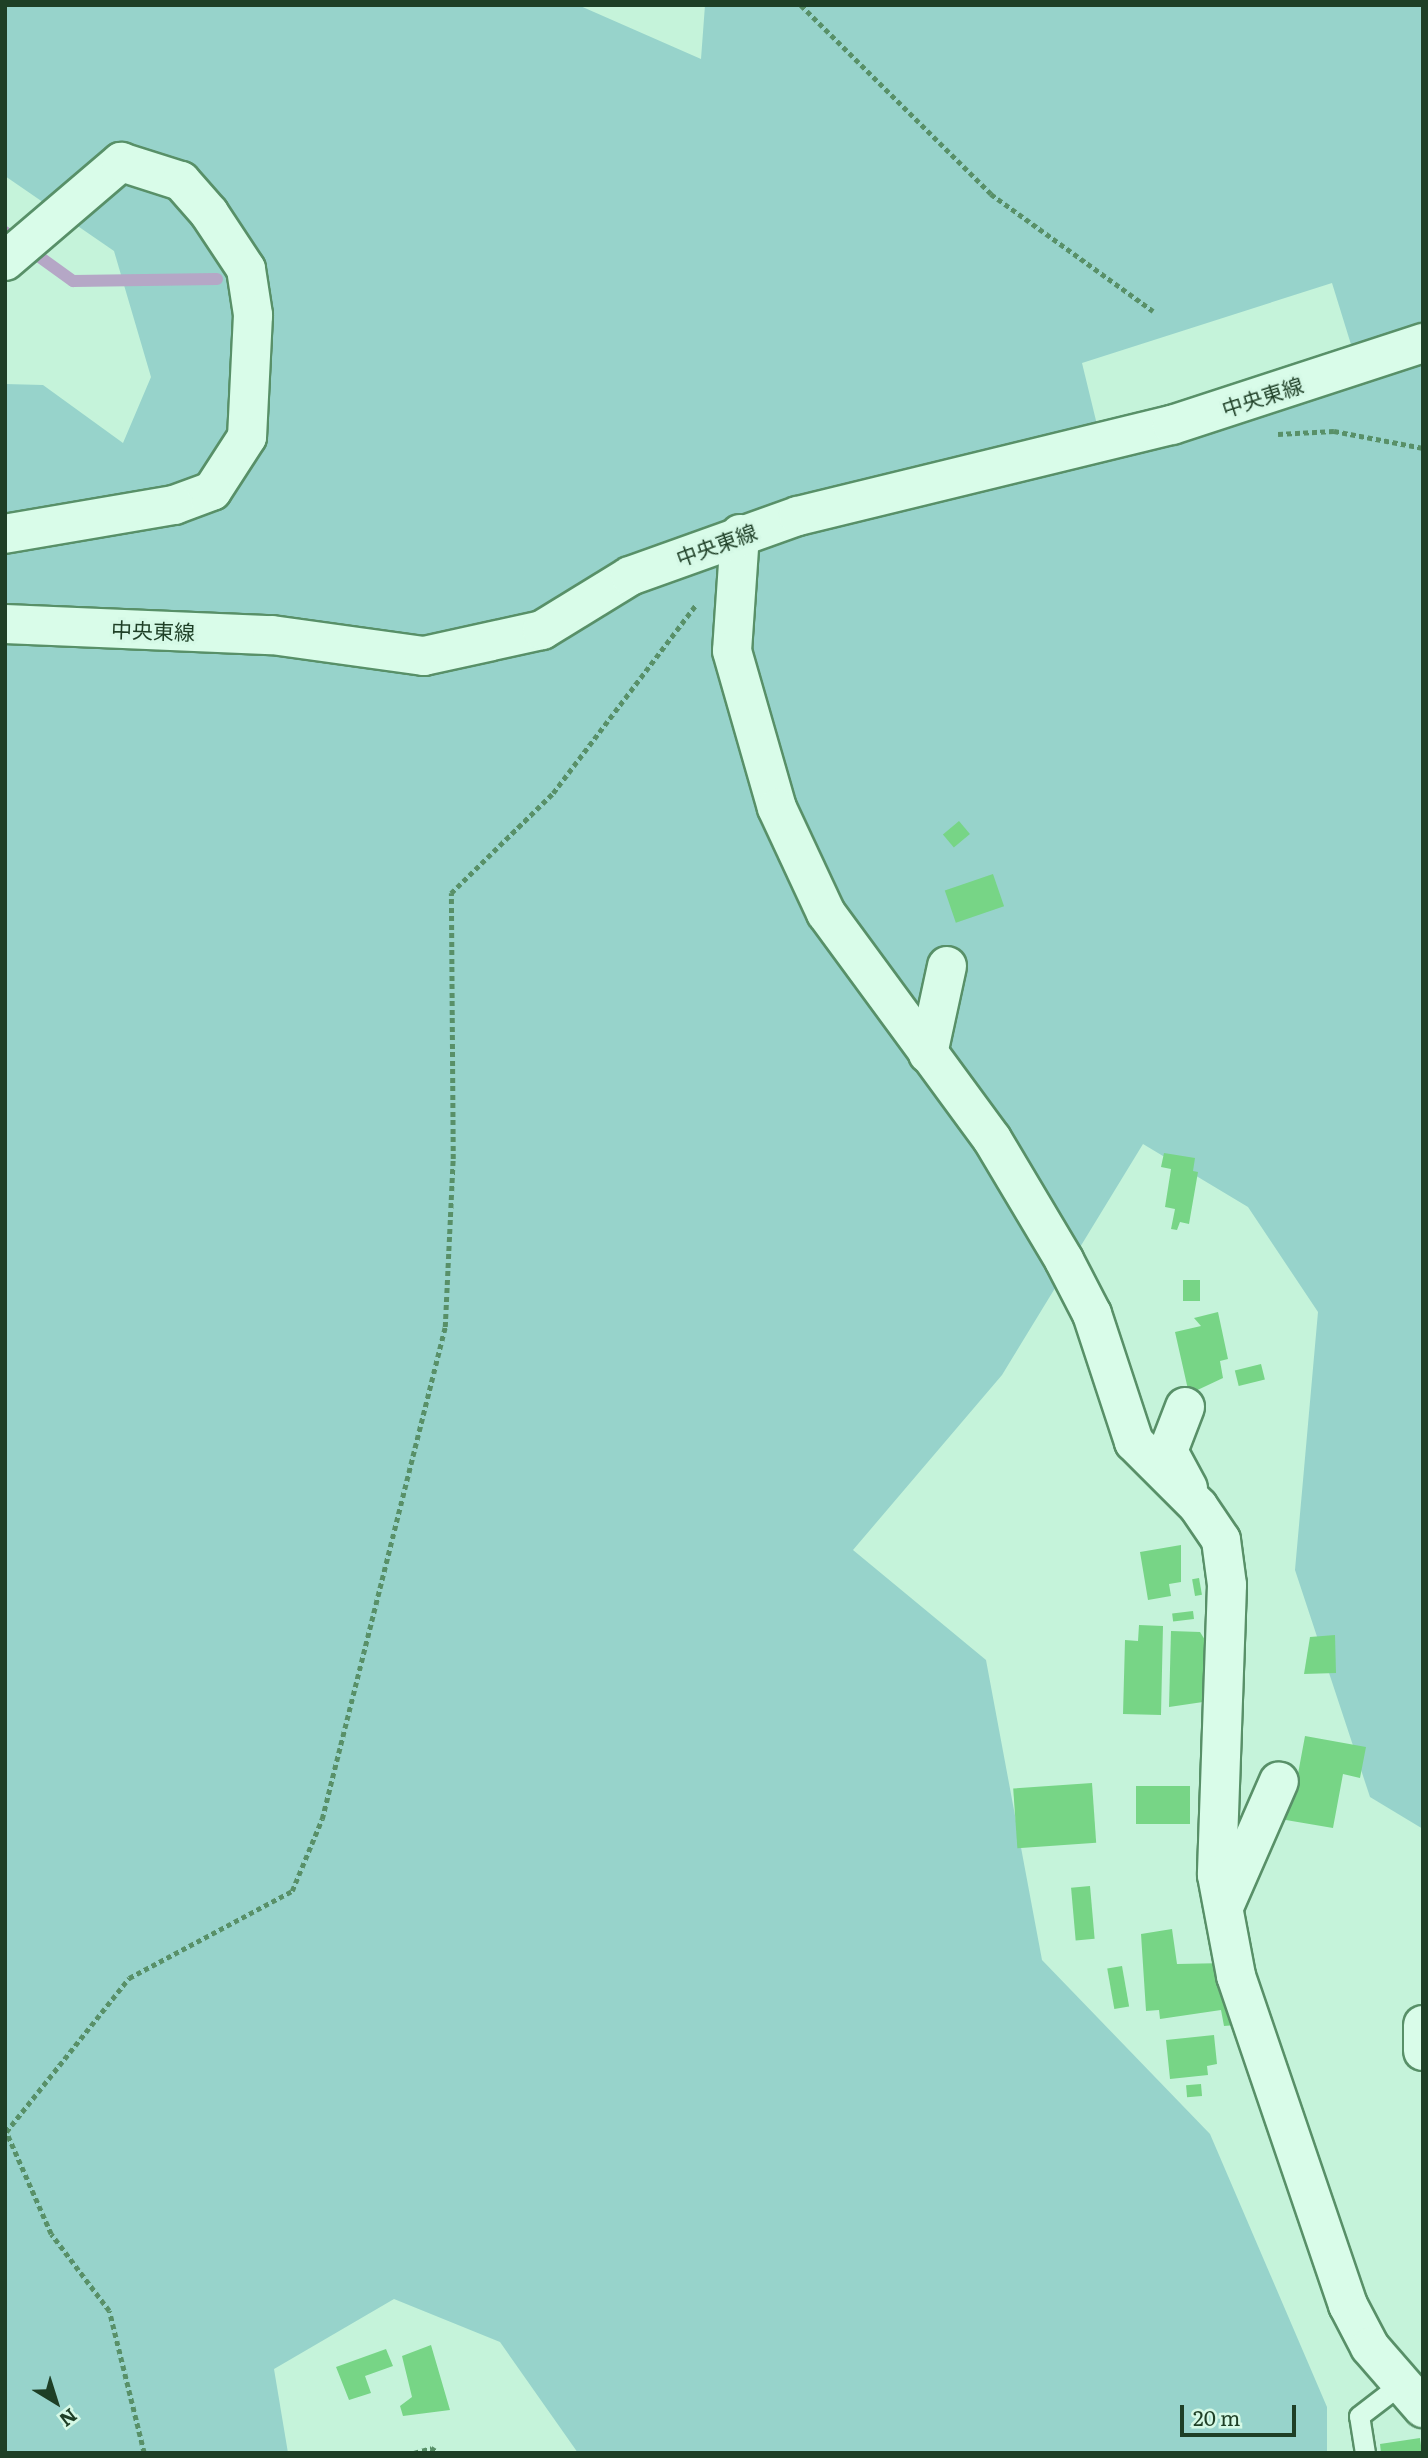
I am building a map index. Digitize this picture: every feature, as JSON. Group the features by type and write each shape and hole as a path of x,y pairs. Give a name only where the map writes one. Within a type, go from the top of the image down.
{"street":[{"path":"5,261 121,162 181,181 209,213 246,269 253,315 247,437 212,491 174,505 5,534"},
{"name":"中央東線","path":"5,624 272,635 424,656 542,630 630,576 740,534 1172,425 1423,343"},
{"path":"740,534 732,651 777,808 826,913 992,1139 1064,1259 1091,1314 1133,1442 1198,1506"},
{"path":"928,1055 947,966"},
{"path":"1185,1407 1168,1451 1198,1506 1221,1540 1227,1585 1217,1861 1222,1911 1236,1976 1349,2305 1370,2347 1412,2396"},
{"path":"1222,1911 1279,1781"},
{"path":"1423,2025 1423,2051"}],"lane":[{"path":"1365,2453 1359,2416 1412,2396"}],"path":[{"path":"801,5 991,194 1153,311"},
{"path":"1268,434 1334,431 1423,449"},
{"path":"144,2453 109,2311 51,2234 6,2132 129,1978 292,1891 322,1819 445,1327 453,1159 451,893 553,793 698,601"},
{"path":"414,2453 432,2448 439,2453"}],"shaded area":[{"path":"5,5 578,5 701,59 705,5 1423,5 1423,1829 1370,1797 1295,1570 1318,1312 1248,1207 1143,1144 1002,1375 853,1550 986,1660 1042,1960 1210,2134 1327,2407 1327,2453 578,2453 500,2342 394,2299 274,2369 288,2453 5,2453 5,384 43,385 123,443 151,377 114,251 5,176","holes":["1332,283 1353,351 1099,433 1082,363"]}],"building":[{"path":"959,821 970,834 954,848 943,834"},
{"path":"993,874 1004,906 956,923 945,891"},
{"path":"1164,1153 1195,1158 1193,1171 1198,1172 1189,1224 1180,1222 1177,1230 1171,1229 1175,1209 1165,1207 1171,1169 1161,1167"},
{"path":"1183,1280 1200,1280 1200,1301 1183,1301"},
{"path":"1218,1312 1228,1359 1220,1361 1223,1378 1189,1394 1175,1332 1201,1326 1194,1318"},
{"path":"1261,1364 1265,1380 1239,1386 1235,1371"},
{"path":"1181,1545 1181,1582 1169,1584 1171,1596 1148,1600 1140,1552"},
{"path":"1199,1578 1202,1595 1195,1596 1192,1579"},
{"path":"1193,1611 1194,1619 1173,1621 1172,1614"},
{"path":"1139,1625 1163,1626 1161,1715 1123,1714 1125,1640 1138,1641"},
{"path":"1171,1631 1200,1632 1205,1640 1203,1702 1169,1707"},
{"path":"1335,1635 1336,1673 1304,1674 1310,1637"},
{"path":"1305,1736 1366,1747 1360,1778 1343,1774 1333,1828 1280,1819 1295,1790"},
{"path":"1092,1783 1096,1843 1017,1848 1013,1789"},
{"path":"1136,1786 1190,1786 1190,1824 1136,1824"},
{"path":"1090,1886 1095,1939 1076,1940 1071,1888"},
{"path":"1172,1929 1177,1964 1227,1963 1236,2025 1224,2026 1221,2010 1160,2019 1159,2010 1146,2011 1141,1934"},
{"path":"1122,1966 1129,2006 1114,2009 1107,1969"},
{"path":"1214,2035 1217,2064 1207,2066 1208,2075 1170,2079 1166,2040"},
{"path":"1201,2084 1202,2096 1187,2097 1186,2085"},
{"path":"431,2345 450,2410 403,2416 400,2406 412,2397 402,2356"},
{"path":"386,2349 393,2366 365,2376 371,2393 349,2400 336,2367"},
{"path":"1420,2438 1422,2453 1381,2453 1380,2444"}],"waterway":[{"path":"5,232 73,281 217,279"}]}
